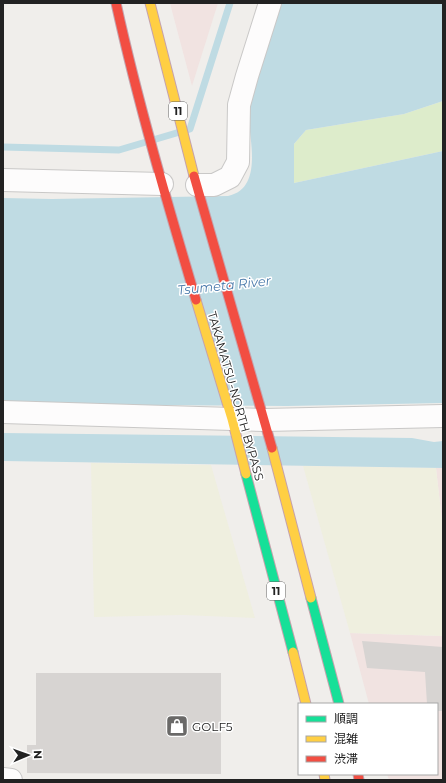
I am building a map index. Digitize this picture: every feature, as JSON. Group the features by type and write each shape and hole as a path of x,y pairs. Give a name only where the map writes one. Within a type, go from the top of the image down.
{"highway":[{"name":"TAKAMATSU-NORTH BYPASS","path":"116,3 126,48 163,187 232,420 306,703"},
{"name":"TAKAMATSU-NORTH BYPASS","path":"150,3 197,187 264,420 339,703"}],"street":[{"path":"197,187 214,185 230,177 238,162 239,106 270,3"},
{"path":"3,180 163,187"},
{"path":"3,412 232,420 443,416"},
{"path":"3,779 11,780"}],"shaded area":[{"path":"170,3 218,3 192,86 172,11"},
{"path":"436,468 443,468 443,529"},
{"path":"350,633 443,636 443,780 389,780 387,775 438,775 438,703 369,703"}],"green space":[{"path":"443,101 443,151 294,183 294,144 306,130 404,114"},
{"path":"91,463 211,465 255,618 183,615 94,617"},
{"path":"303,466 436,468 443,529 443,636 350,633"}],"water":[{"name":"Tsumeta River","path":"282,3 443,3 443,101 404,114 306,130 294,144 294,183 443,151 443,403 287,406 3,404 3,198 52,199 228,196 238,192 245,185 250,176 252,165 249,103"},
{"path":"3,433 412,438 434,442 443,441 443,468 3,461"}],"building":[{"path":"362,641 443,647 443,711 438,711 438,703 427,703 425,672 367,668"},
{"path":"36,673 221,673 221,774 27,773 27,745 36,745"}],"waterway":[{"path":"3,147 119,150 190,129 230,3"}],"traffic: fast":[{"path":"246,474 293,652"},
{"path":"311,598 339,703"}],"traffic: slow":[{"path":"150,3 194,176"},
{"path":"196,300 232,419 246,474"},
{"path":"272,448 311,598"},
{"path":"293,652 306,703"},
{"path":"324,775 325,780"}],"traffic: jam":[{"path":"116,3 143,115 196,300"},
{"path":"194,176 272,448"},
{"path":"358,775 359,780"}],"place":[{"name":"GOLF5","path":"177,726"}]}
